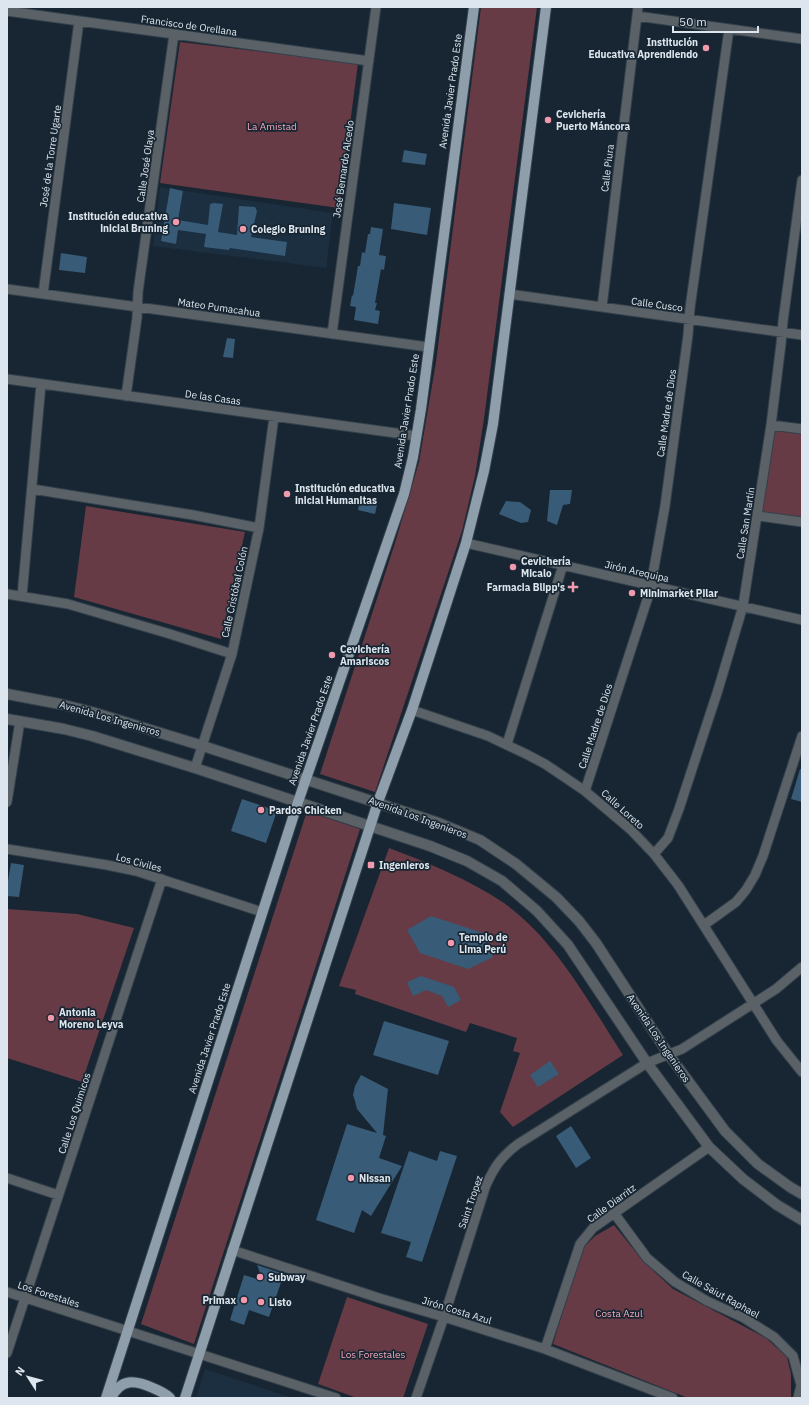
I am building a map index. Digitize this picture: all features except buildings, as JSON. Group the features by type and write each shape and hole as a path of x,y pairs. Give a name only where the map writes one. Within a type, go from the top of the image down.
{"main road":[{"name":"Avenida Javier Prado Este","path":"106,1398 298,802 399,511 410,470 417,436 474,7"},
{"path":"184,1398 370,826 412,710 466,543 478,500 489,448 546,7"},
{"path":"111,1398 116,1389 124,1383 135,1382 166,1394 170,1398"}],"street":[{"name":"José Bernardo Alcedo","path":"332,334 376,7"},
{"name":"Francisco de Orellana","path":"7,11 369,61"},
{"path":"637,12 728,29 802,39"},
{"name":"Calle Piura","path":"602,308 637,12"},
{"name":"José de la Torre Ugarte","path":"43,294 80,21"},
{"name":"Calle Madre de Dios","path":"585,791 650,585 656,559 665,506 728,29"},
{"name":"Calle José Olaya","path":"126,396 138,292 174,34"},
{"name":"Calle San Martín","path":"654,854 668,838 674,822 718,690 743,606 771,424 802,180"},
{"name":"Mateo Pumacahua","path":"7,289 428,347"},
{"name":"Calle Cusco","path":"508,294 802,335"},
{"name":"De las Casas","path":"7,379 417,436"},
{"path":"22,596 42,384"},
{"name":"Calle Cristóbal Colón","path":"195,768 232,654 259,528 274,416"},
{"path":"771,424 802,429"},
{"path":"32,489 193,515 259,528"},
{"path":"758,516 802,522"},
{"name":"Jirón Arequipa","path":"466,543 802,620"},
{"path":"507,744 563,566"},
{"path":"7,594 68,604 232,654"},
{"name":"Avenida Los Ingenieros","path":"7,694 86,710 203,746 378,802 439,823 480,840 516,864 556,897 579,921 596,943 669,1055 725,1131 758,1164 802,1194"},
{"name":"Calle Loreto","path":"412,710 507,744 545,764 585,791 630,829 654,854 678,885 777,1041 802,1072"},
{"path":"7,719 78,732 195,768 430,846 467,861 502,881 537,911 568,945 647,1063 709,1147 743,1179 777,1205 802,1220"},
{"path":"7,802 20,721"},
{"path":"704,925 736,902 746,890 755,875 763,856 802,736"},
{"name":"Los Civiles","path":"7,849 122,868 162,879 262,912"},
{"name":"Calle Los Quimicos","path":"7,1353 162,879"},
{"name":"Saint Tropez","path":"416,1398 444,1317 486,1185 494,1169 505,1154 518,1144 647,1063 682,1049 754,1004 780,986 802,967"},
{"name":"Calle Diarritz","path":"545,1349 580,1244 593,1228 709,1147"},
{"path":"7,1178 58,1195"},
{"name":"Calle Saiut Raphael","path":"614,1213 648,1258 675,1282 707,1301 744,1318 774,1336 793,1356 801,1385 798,1398"},
{"name":"Jirón Costa Azul","path":"232,1250 379,1298 545,1349 673,1398"},
{"name":"Los Forestales","path":"7,1292 336,1398"}],"shaded area":[{"name":"Colegio Bruning","path":"160,187 333,213 326,268 153,246"},
{"path":"205,1369 292,1398 196,1398"}],"green space":[{"path":"481,7 537,7 484,419 475,476 462,531 375,792 320,774 395,543 419,462 436,362"},
{"name":"La Amistad","path":"180,42 358,63 339,208 160,183"},
{"path":"772,430 802,434 802,518 762,512"},
{"path":"86,506 245,532 221,639 74,597"},
{"path":"307,811 360,829 194,1344 141,1324"},
{"path":"389,848 476,886 504,903 522,918 555,953 570,973 623,1055 513,1127 500,1112 520,1053 513,1051 517,1038 470,1023 466,1032 355,994 356,990 339,986"},
{"path":"7,909 77,914 134,928 82,1082 7,1058"},
{"name":"Costa Azul","path":"614,1225 643,1261 673,1289 766,1338 787,1357 791,1374 791,1398 688,1398 553,1344 582,1249 595,1236"},
{"name":"Los Forestales","path":"347,1297 428,1324 403,1398 357,1398 318,1384"}],"place":[{"name":"Institución Educativa Aprendiendo","path":"706,48"},
{"name":"Cevichería Puerto Máncora","path":"548,120"},
{"name":"Institución educativa inicial Bruning","path":"176,222"},
{"name":"Colegio Bruning","path":"243,229"},
{"name":"Institución educativa inicial Humanitas","path":"287,494"},
{"name":"Cevichería Micalo","path":"513,567"},
{"name":"Farmacia Blipp's","path":"573,587"},
{"name":"Minimarket Pilar","path":"632,593"},
{"name":"Cevichería Amariscos","path":"332,655"},
{"name":"Pardos Chicken","path":"261,810"},
{"name":"Ingenieros","path":"371,865"},
{"name":"Templo de Lima Perú","path":"451,943"},
{"name":"Antonia Moreno Leyva","path":"51,1018"},
{"name":"Nissan","path":"351,1178"},
{"name":"Subway","path":"260,1277"},
{"name":"Primax","path":"244,1300"},
{"name":"Listo","path":"261,1302"}]}
